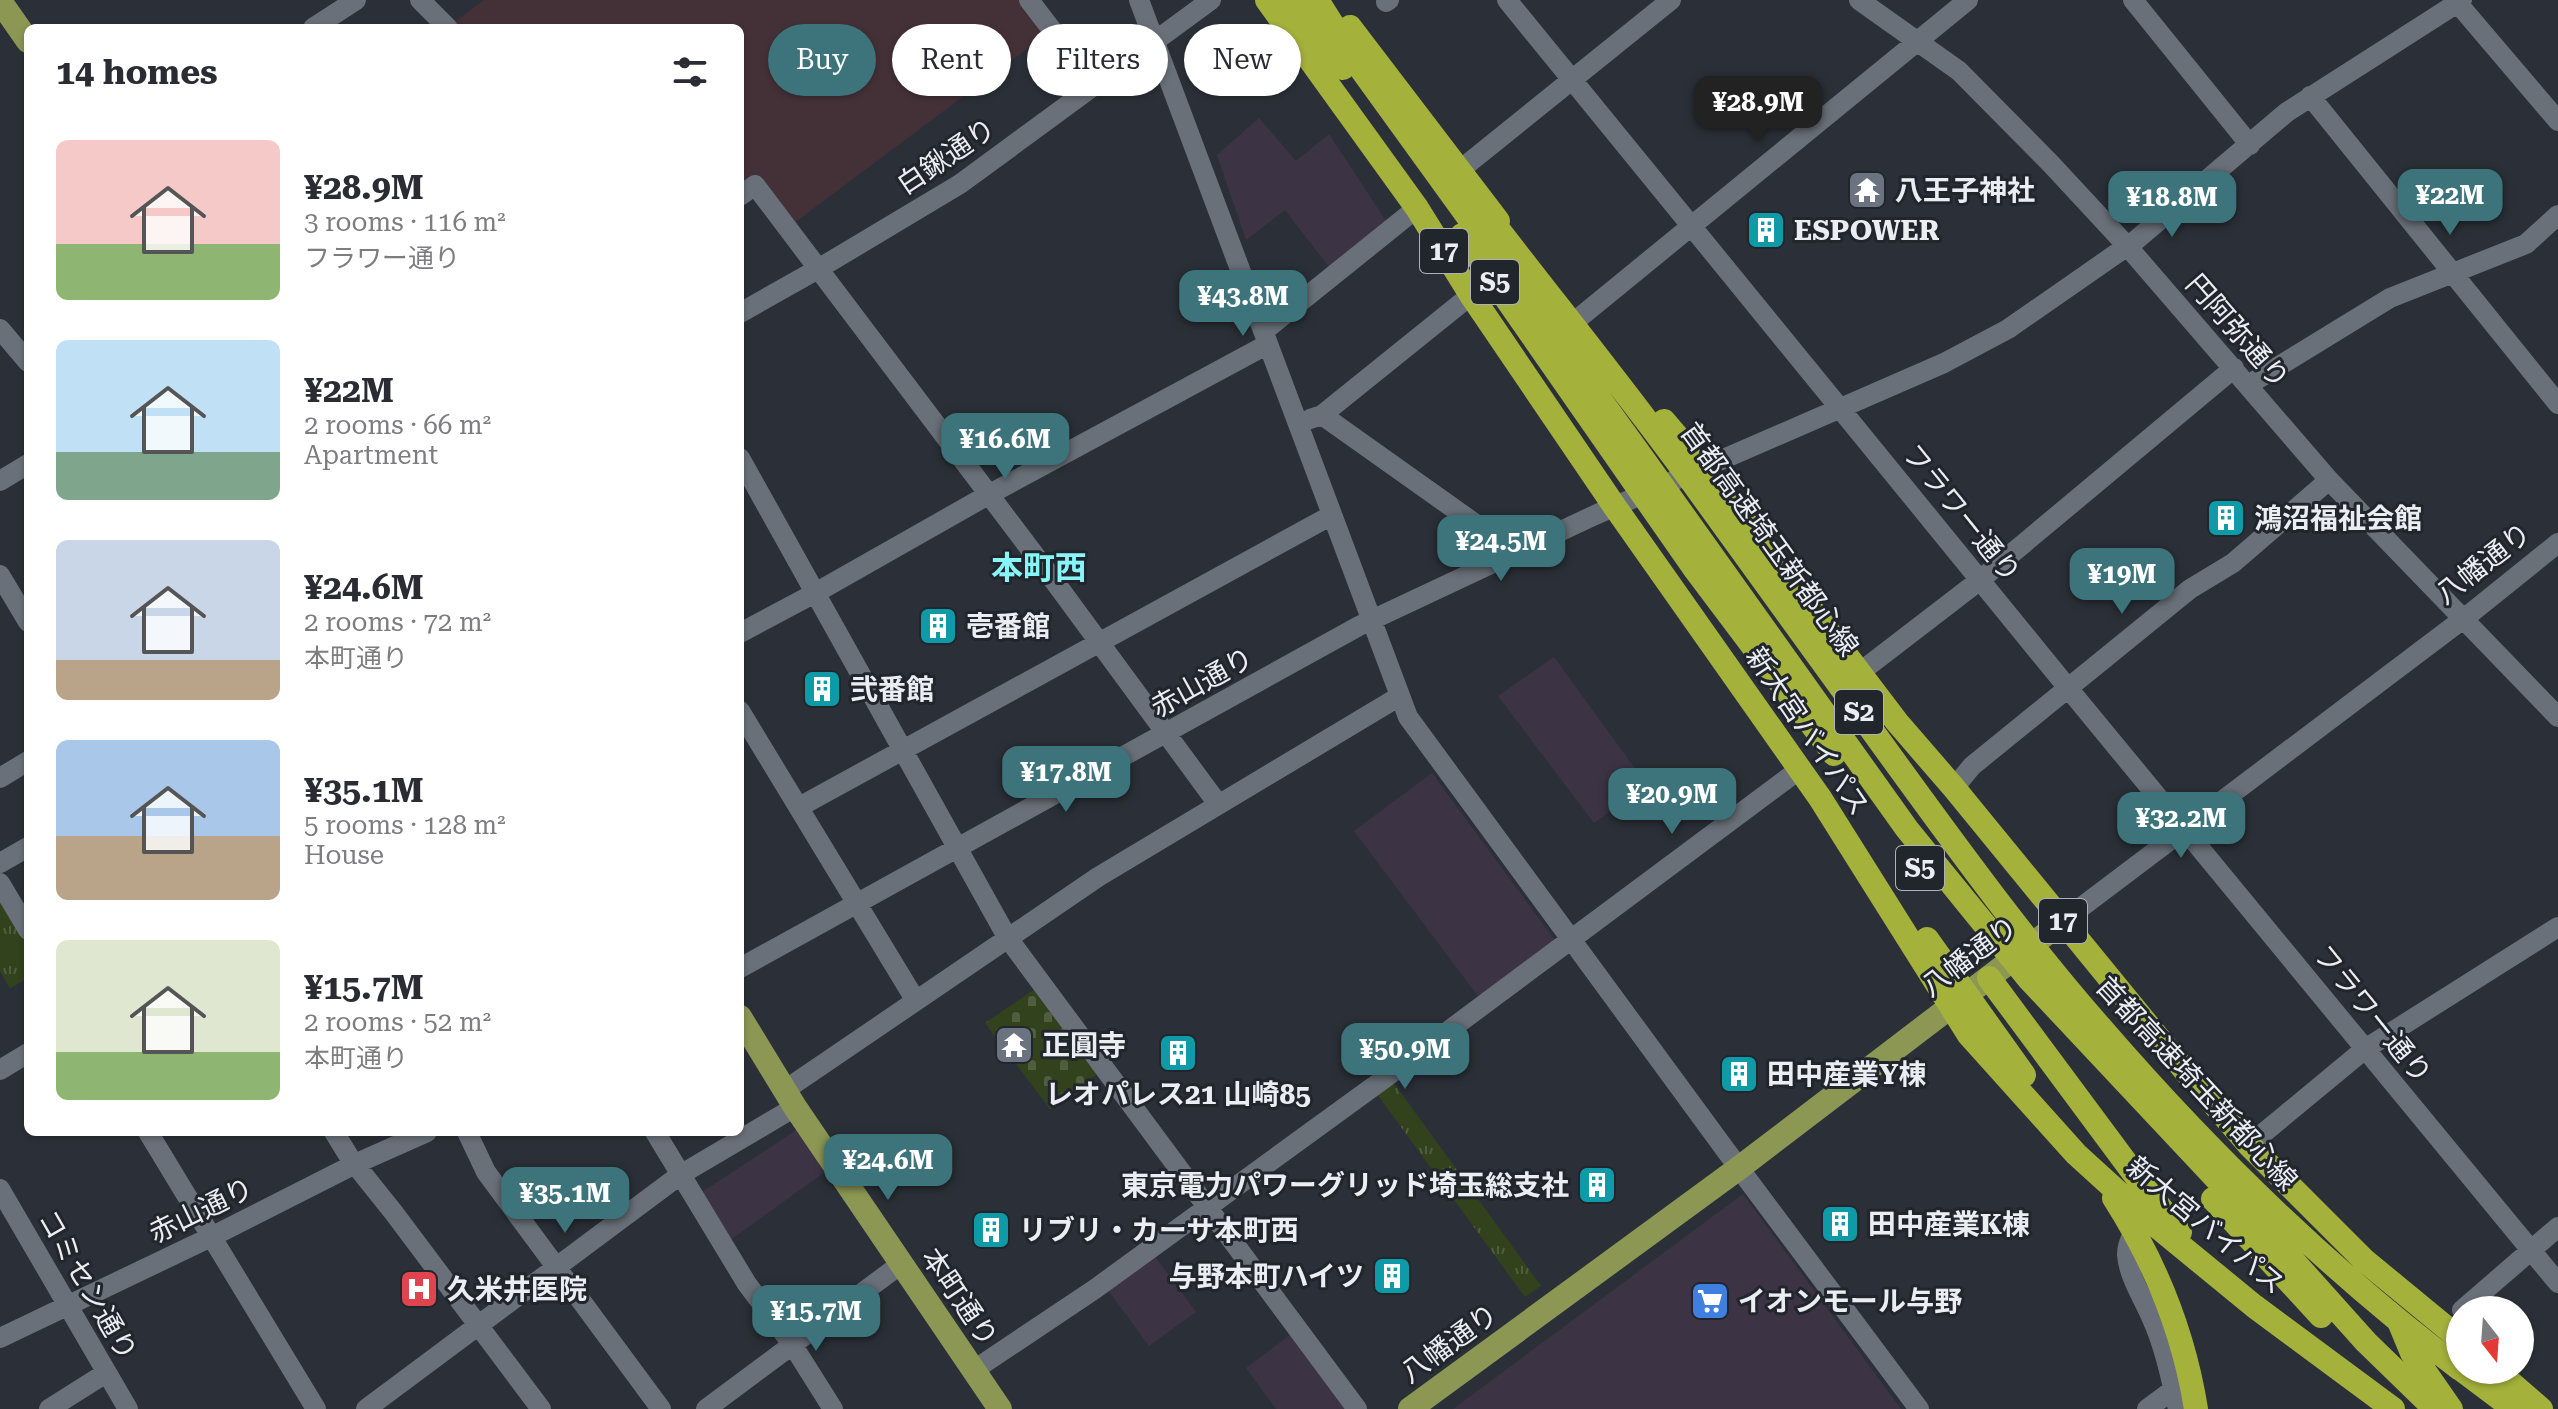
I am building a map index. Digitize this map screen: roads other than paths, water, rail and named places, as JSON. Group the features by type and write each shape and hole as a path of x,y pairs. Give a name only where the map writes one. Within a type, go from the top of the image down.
{"highway":[{"name":"新大宮バイパス","path":"1267,0 1417,208 1471,295 1626,503 1969,1035 2076,1154 2143,1215 2254,1306 2393,1409"},
{"name":"S5","path":"1291,0 1426,183 1694,568 1925,874 2018,988 2173,1145 2407,1409"},
{"name":"S2","path":"1291,0 1357,106 1609,485 1836,802 1941,960 2088,1159 2121,1209 2173,1318 2196,1409"},
{"path":"1317,0 1356,62 1907,829 2028,978 2173,1145 2288,1255 2366,1342 2435,1409"},
{"name":"首都高速埼玉新都心線","path":"1317,0 1398,99 1688,477 1935,817 2053,972 2100,1028 2225,1163 2342,1273 2446,1357"},
{"name":"17","path":"1329,0 1570,317 1704,468 1897,722 2249,1145 2364,1260 2391,1302 2412,1353 2451,1409"},
{"path":"1570,317 1586,350 1625,482 1626,503"},
{"path":"1676,481 1707,530 1735,597 1746,693"},
{"path":"1897,722 1938,834 1969,884 2020,954"},
{"path":"1989,978 2144,1187 2212,1271"},
{"name":"17","path":"2364,1260 2446,1315"},
{"name":"首都高速埼玉新都心線","path":"2481,1384 2514,1409"},
{"path":"2512,1384 2541,1409"}],"main road":[{"path":"0,1 24,35"},
{"name":"八幡通り","path":"1410,1409 1739,1168 2063,921"},
{"name":"本町通り","path":"744,1024 790,1099 1000,1409"}],"street":[{"path":"319,24 356,0"},
{"path":"420,0 444,24"},
{"path":"1029,0 1047,24"},
{"path":"1139,0 1148,24"},
{"name":"白鍬通り","path":"1168,31 1211,0"},
{"name":"フラワー通り","path":"1507,0 2558,1283"},
{"path":"1460,170 1671,0"},
{"name":"円阿弥通り","path":"1859,0 1959,71 2051,164 2128,247 2329,480 2558,717"},
{"path":"1570,317 1692,227 1968,0"},
{"path":"2133,0 2250,145"},
{"path":"2458,1 2558,121"},
{"name":"赤山通り","path":"744,966 1371,620 1515,552 1944,363 2008,329 2128,247 2287,112 2458,1"},
{"path":"1168,78 1408,717 1919,1409"},
{"name":"白鍬通り","path":"744,311 960,184 1079,96"},
{"path":"2310,96 2558,404"},
{"path":"744,193 755,185 1100,642 1218,804"},
{"path":"744,631 1266,338 1417,208"},
{"path":"2248,385 2390,298 2526,244 2558,215"},
{"path":"1298,423 1322,415 1471,295"},
{"path":"0,329 24,357"},
{"path":"1859,673 1980,580 2234,368"},
{"path":"1322,415 1515,552"},
{"path":"744,465 1007,937 1357,1409"},
{"path":"0,481 24,466"},
{"path":"1954,788 1972,766 2190,589 2233,563 2329,480"},
{"path":"799,807 1332,515"},
{"name":"八幡通り","path":"2063,921 2558,543"},
{"path":"0,575 24,615"},
{"path":"744,1131 916,1001 1007,937 1098,877 1400,696"},
{"path":"744,718 916,1001"},
{"path":"0,778 24,763"},
{"path":"974,1370 1095,1289 1420,1053 1800,769"},
{"path":"0,863 24,849"},
{"path":"0,883 24,923"},
{"path":"2249,1145 2365,1049 2558,927"},
{"path":"0,1070 24,1055"},
{"path":"150,1136 316,1409"},
{"path":"337,1136 541,1409"},
{"name":"赤山通り","path":"0,1338 418,1136"},
{"path":"469,1136 486,1172 661,1409"},
{"path":"657,1136 747,1284 792,1344 833,1409"},
{"path":"366,1409 736,1136"},
{"name":"コミセン通り","path":"0,1189 128,1409"},
{"path":"2143,1215 2128,1243 2127,1256 2158,1334 2176,1399 2147,1409"},
{"path":"2483,1296 2558,1227"},
{"path":"706,1409 901,1264"},
{"path":"49,1409 106,1373"}],"place":[{"name":"八王子神社","path":"1867,190"},
{"name":"ESPOWER","path":"1766,230"},
{"name":"鴻沼福祉会館","path":"2226,518"},
{"name":"壱番館","path":"938,626"},
{"name":"弐番館","path":"822,689"},
{"name":"正圓寺","path":"1014,1045"},
{"name":"レオパレス21 山崎85","path":"1178,1053"},
{"name":"田中産業Y棟","path":"1739,1074"},
{"name":"東京電力パワーグリッド埼玉総支社","path":"1597,1185"},
{"name":"田中産業K棟","path":"1840,1224"},
{"name":"リブリ・カーサ本町西","path":"991,1230"},
{"name":"与野本町ハイツ","path":"1392,1276"},
{"name":"久米井医院","path":"419,1289"},
{"name":"イオンモール与野","path":"1710,1301"}],"district":[{"name":"本町西","path":"1039,568"}]}
